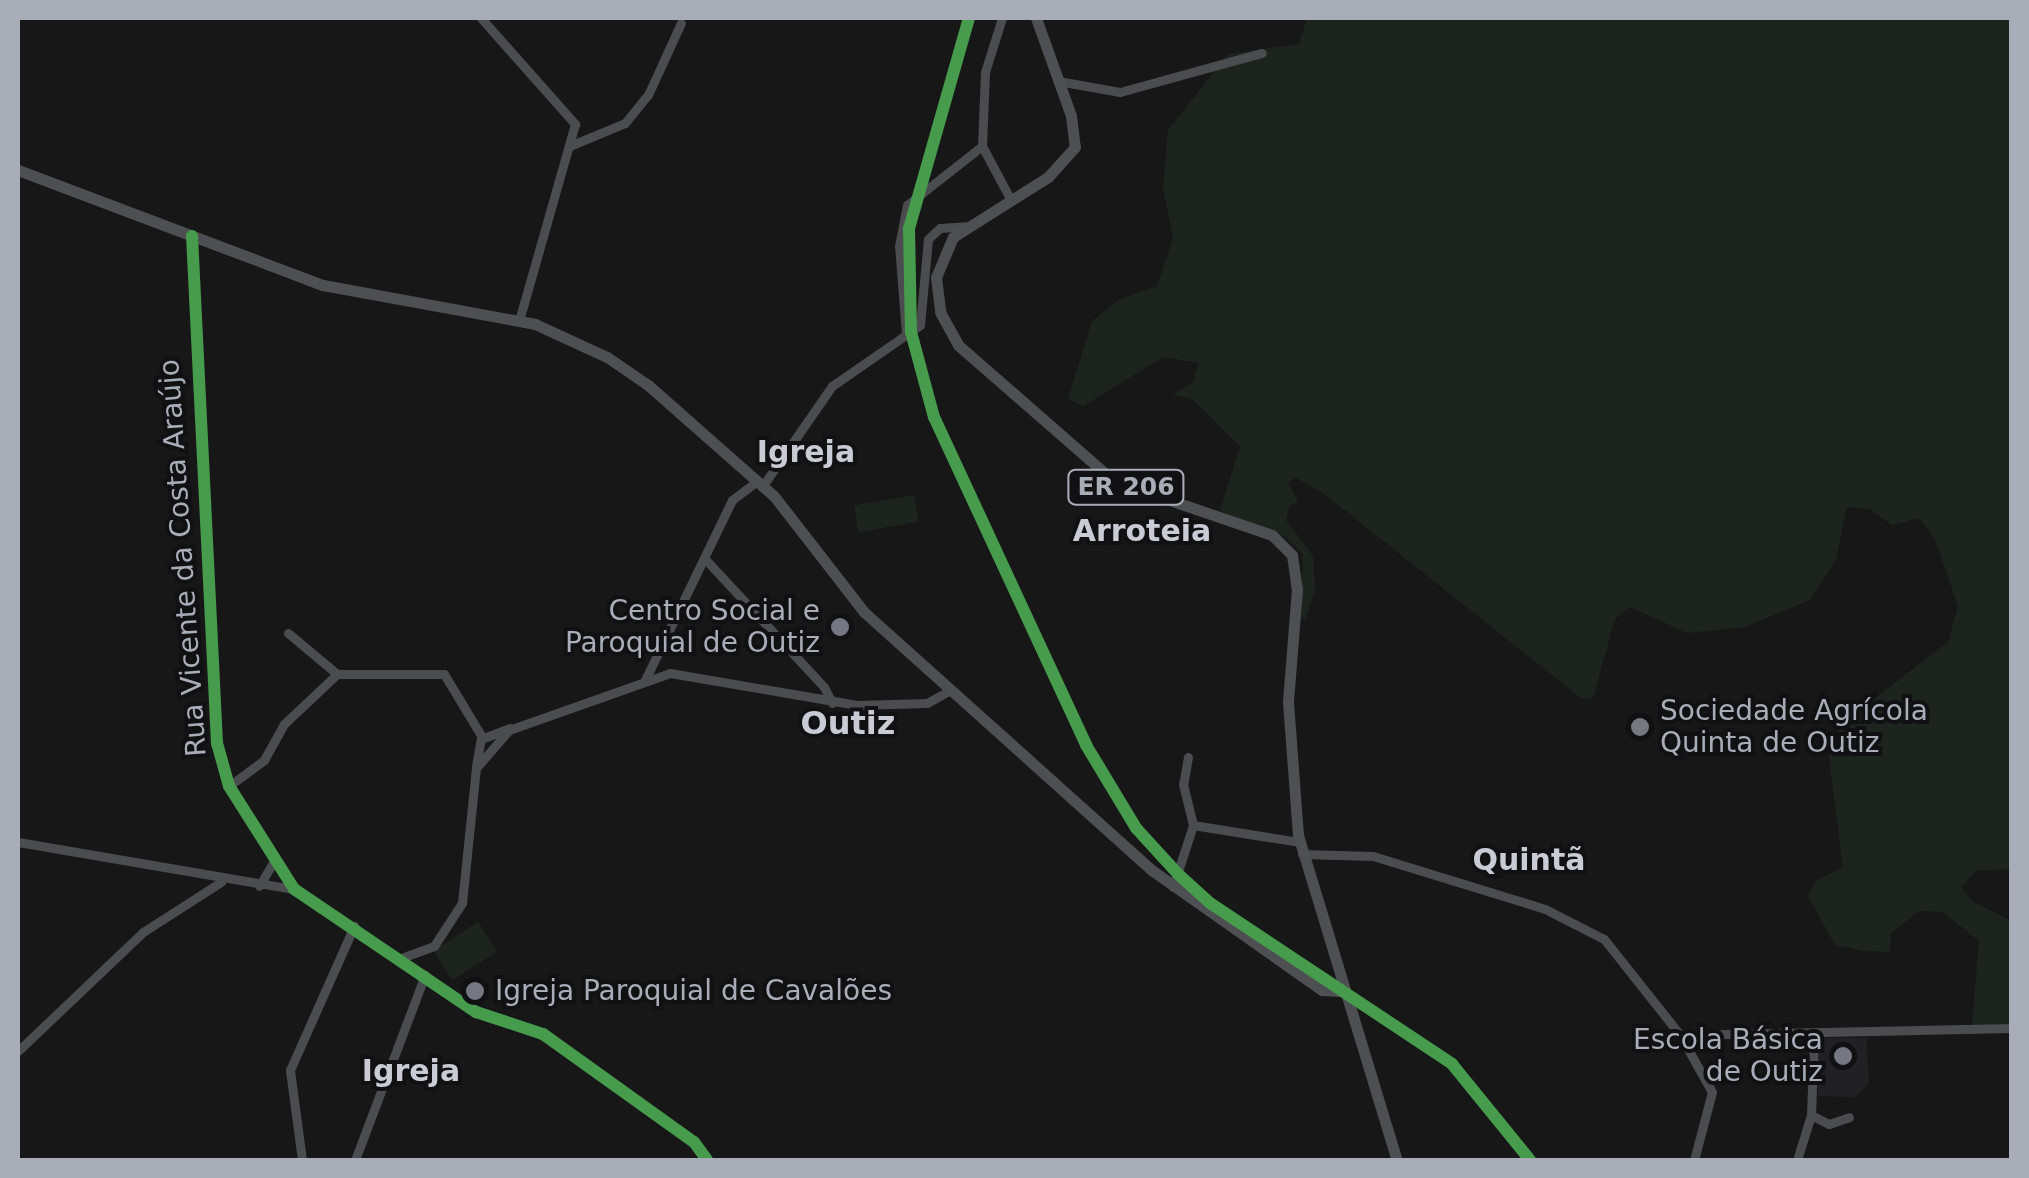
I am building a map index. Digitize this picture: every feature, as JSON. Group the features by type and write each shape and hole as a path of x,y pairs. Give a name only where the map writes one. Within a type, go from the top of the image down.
{"main road":[{"name":"ER 206","path":"1036,18 1075,147 1064,164 966,226 947,246 936,277 940,312 958,345 1114,481 1272,535 1292,556 1298,579 1288,702 1301,848 1397,1160"},
{"path":"18,170 334,288 562,332 634,374 759,484 850,598 949,691 1173,887 1322,990 1344,991"}],"street":[{"path":"481,18 570,111 572,145 519,321"},
{"path":"1002,18 985,72 982,146 1012,200"},
{"path":"572,145 624,123 648,95 682,23"},
{"path":"1058,81 1120,92 1262,53"},
{"path":"906,334 899,246 907,205 982,146"},
{"path":"645,680 732,500 759,484 832,386 920,325 928,239 940,228 966,226"},
{"name":"Rua Vicente da Costa Araújo","path":"192,236 217,743 229,786 273,862"},
{"path":"706,560 824,687 832,703"},
{"path":"288,633 337,674 444,674 482,738 462,903 434,946 404,957"},
{"path":"229,786 264,760 284,724 337,674"},
{"path":"482,738 645,680 692,674 749,691 832,703 916,704 949,691"},
{"path":"476,768 520,725"},
{"path":"1173,887 1193,825 1183,784 1188,757"},
{"path":"1193,825 1301,848 1373,856 1587,926 1604,939 1680,1036 1712,1092 1694,1160"},
{"path":"18,842 221,882 294,889"},
{"path":"259,886 273,862 294,889 404,957 476,1012 543,1034 694,1142 707,1160"},
{"path":"18,1051 143,932 221,882"},
{"path":"302,1160 290,1070 354,926"},
{"path":"354,1160 425,975"},
{"path":"1680,1036 2012,1028"},
{"path":"1797,1160 1811,1115 1814,1034"},
{"path":"1811,1115 1829,1124 1850,1117"}],"shaded area":[{"path":"1307,18 2011,18 2011,869 1976,871 1961,887 1972,901 2011,921 2011,1023 1972,1027 1979,941 1943,912 1919,911 1891,933 1890,952 1863,951 1835,945 1808,896 1816,881 1843,867 1829,758 1840,725 1948,642 1958,606 1935,539 1919,518 1892,525 1870,509 1847,507 1836,560 1810,600 1745,627 1687,633 1630,607 1615,619 1593,698 1582,699 1323,493 1294,477 1289,484 1298,502 1289,506 1286,520 1313,556 1315,591 1305,620 1300,616 1303,554 1284,536 1220,511 1240,446 1192,399 1173,395 1193,382 1199,363 1164,357 1083,406 1068,399 1092,321 1120,299 1157,286 1173,238 1163,189 1168,130 1228,54 1299,44"},
{"path":"914,495 919,522 859,532 854,506"},
{"path":"478,922 497,951 453,980 434,951"},
{"name":"Escola Básica de Outiz","path":"1818,1038 1866,1038 1869,1083 1856,1097 1818,1096"}],"cycle path":[{"path":"969,18 909,228 911,332 934,417 1086,745 1136,828 1178,874 1210,903 1452,1064 1530,1160"},
{"path":"192,236 217,743 229,786 294,889 476,1012 543,1034 694,1142 707,1160"}],"place":[{"name":"Centro Social e Paroquial de Outiz","path":"840,627"},
{"name":"Sociedade Agrícola Quinta de Outiz","path":"1640,727"},
{"name":"Igreja Paroquial de Cavalões","path":"475,991"},
{"name":"Escola Básica de Outiz","path":"1843,1056"}],"district":[{"name":"Igreja","path":"806,452"},
{"name":"Arroteia","path":"1142,531"},
{"name":"Outiz","path":"848,723"},
{"name":"Quintã","path":"1529,860"},
{"name":"Igreja","path":"411,1071"}]}
